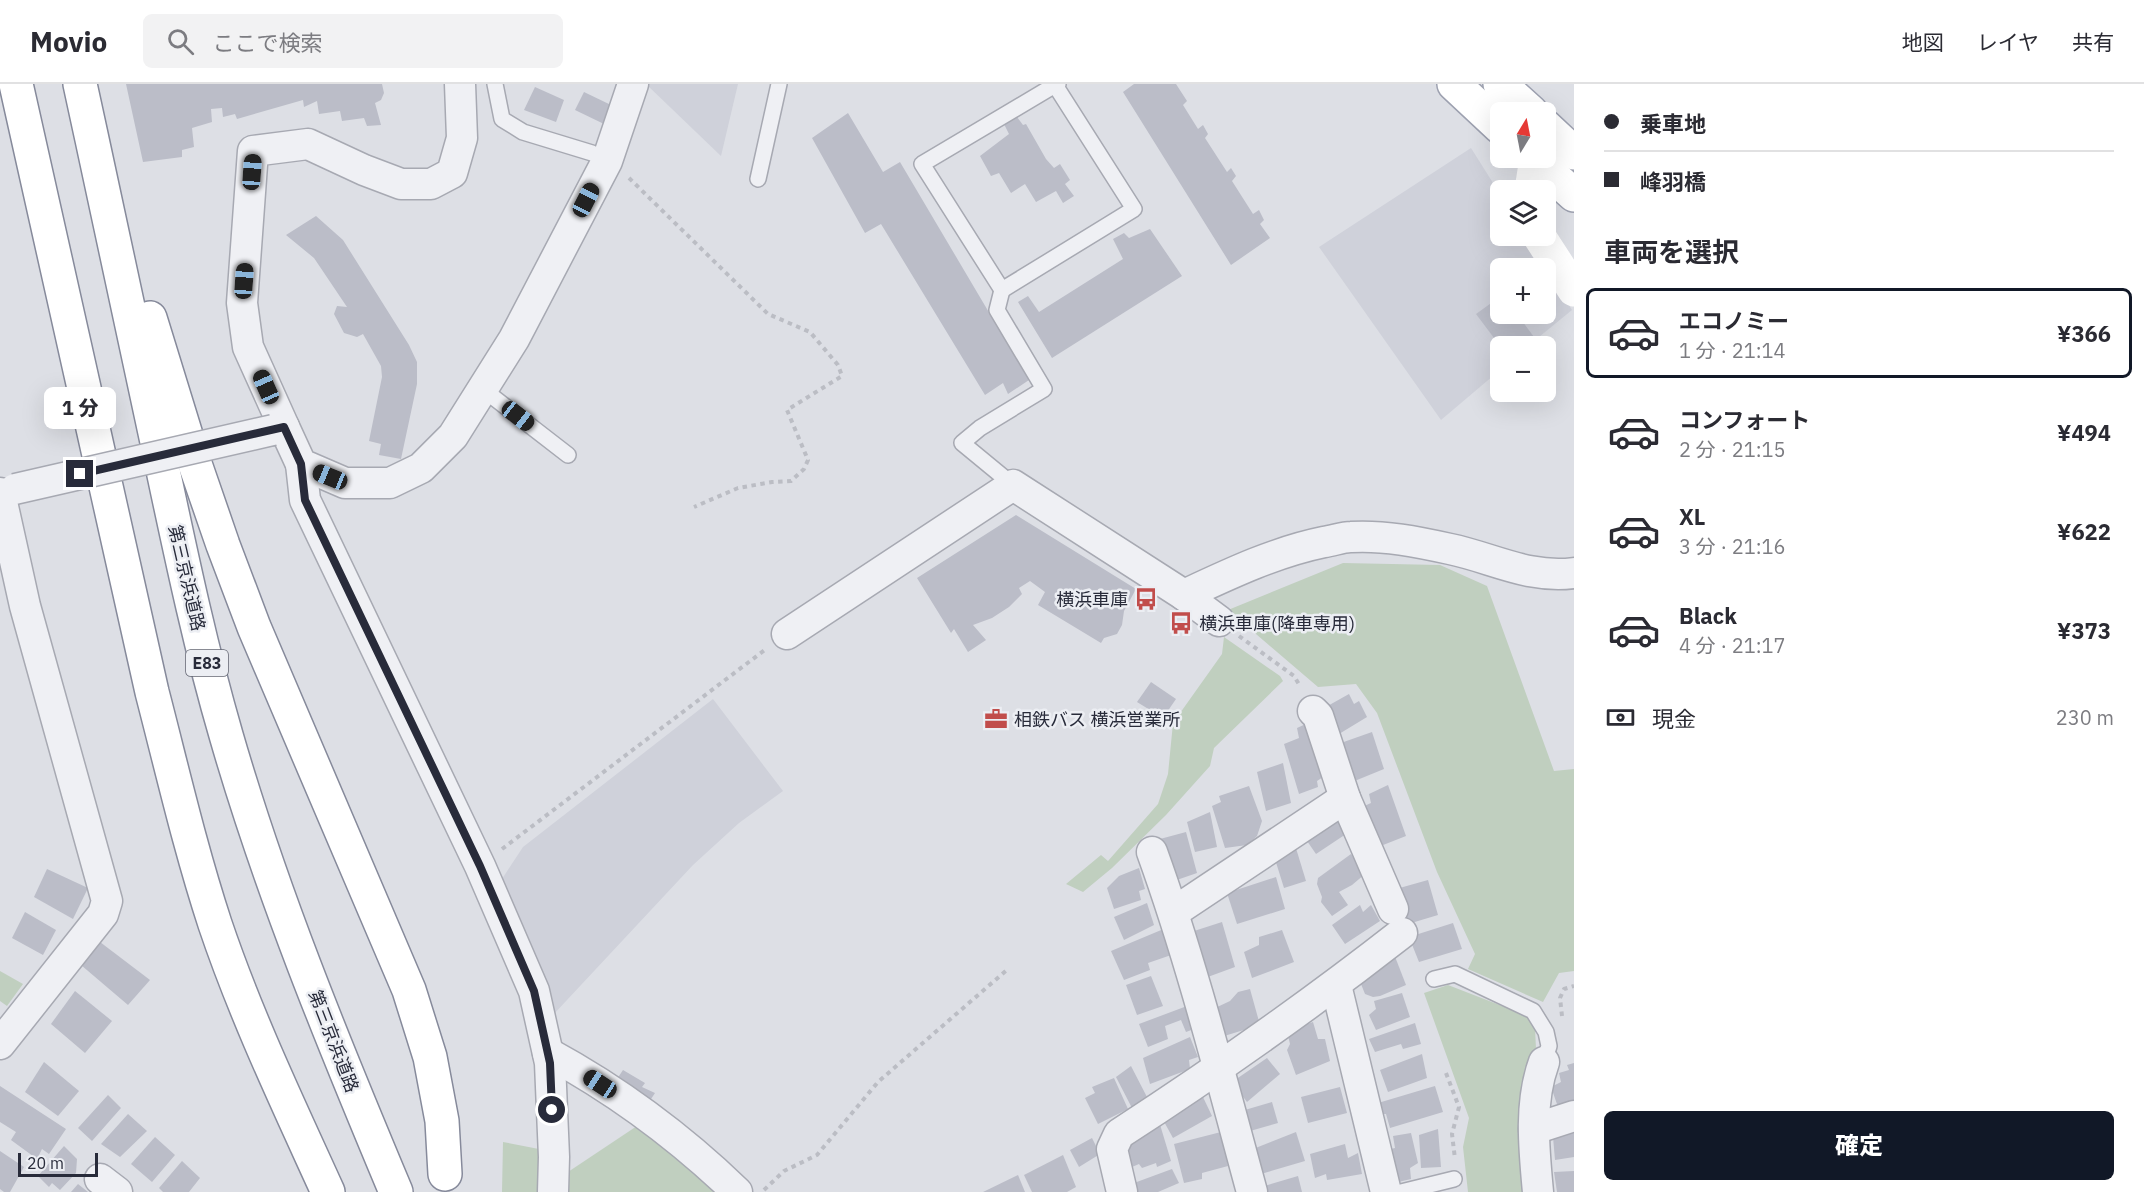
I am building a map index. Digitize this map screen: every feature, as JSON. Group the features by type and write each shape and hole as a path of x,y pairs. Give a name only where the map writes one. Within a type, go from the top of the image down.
{"main road":[{"path":"16,84 152,692 215,924 260,1042 328,1192"},
{"path":"1454,84 1490,118"},
{"path":"1500,84 1520,102"},
{"name":"E83","path":"83,99 194,461 223,546 409,990 430,1057 442,1121 445,1174"},
{"name":"第三京浜道路","path":"83,99 180,549 226,735 250,812 337,1051 396,1192"},
{"path":"1556,165 1574,195"},
{"path":"1545,246 1574,290"},
{"path":"177,789 207,928 249,1046 306,1192"}],"street":[{"path":"460,84 462,138 452,173 431,184 401,184 308,144 253,151 242,303 248,347 278,429 301,464 305,500 480,866 534,991 550,1063 554,1157 553,1192"},
{"path":"301,464 345,483 390,483 421,468 453,436 514,339 607,159 633,84"},
{"path":"0,1044 104,914 107,902 25,606 5,491 278,429"},
{"path":"786,634 1013,485 1184,595 1219,621"},
{"path":"1184,595 1246,567 1305,546 1350,537 1412,541 1454,550 1521,571 1574,573"},
{"path":"1122,1192 1112,1149 1119,1134 1219,1069 1336,985 1397,921 1345,798 1318,716 1313,711"},
{"path":"1174,912 1345,798"},
{"path":"1152,852 1174,912 1252,1192"},
{"path":"1336,985 1386,1192"},
{"path":"548,1053 649,1116 737,1192"},
{"path":"1538,1192 1534,1129 1537,1080 1544,1062"},
{"path":"1534,1129 1574,1116"}],"lane":[{"path":"495,84 502,119 523,132 607,159"},
{"path":"758,179 779,84"},
{"path":"1002,290 922,164 1057,85 1134,209 1002,290 997,310 1044,389 980,428 962,443 1013,485"},
{"path":"484,390 568,455"},
{"path":"1434,979 1455,974 1533,1011 1546,1032 1549,1046 1544,1062"},
{"path":"1401,1192 1455,1181"}],"path":[{"path":"607,159 768,314 784,323 810,332 838,365 842,376 787,410 807,460 804,469 791,481 738,488 694,507"},
{"path":"1219,621 1294,676 1313,711"},
{"path":"480,866 786,634"},
{"path":"761,1192 784,1172 817,1155 878,1082 1008,969"},
{"path":"1446,1073 1459,1107 1452,1134 1455,1181"}],"shaded area":[{"path":"646,84 738,84 721,156"},
{"path":"1471,148 1491,180 1490,246 1531,246 1539,258 1490,258 1490,324 1555,324 1540,336 1490,336 1490,378 1441,420 1319,247"},
{"path":"1556,285 1572,310 1556,323"},
{"path":"713,699 783,791 739,823 693,865 553,1015 502,879 523,847"}],"green space":[{"path":"1343,563 1440,565 1487,586 1554,771 1574,769 1574,971 1559,973 1543,1002 1468,969 1475,954 1437,872 1377,713 1356,684 1318,687 1228,610"},
{"path":"1224,637 1280,676 1283,681 1214,748 1210,766 1166,815 1112,868 1083,892 1066,884 1101,855 1108,861 1158,804 1168,774 1173,723 1222,654"},
{"path":"0,971 23,984 7,1006 0,1001"},
{"path":"1448,985 1528,1016 1535,1028 1536,1049 1524,1078 1519,1130 1525,1192 1468,1192 1463,1147 1469,1118 1424,993"},
{"path":"646,1120 730,1192 544,1192 553,1182"},
{"path":"503,1142 544,1150 542,1192 502,1192"}],"building":[{"path":"126,84 382,84 384,93 381,100 375,103 381,125 367,126 364,118 342,121 340,111 319,114 317,101 304,107 303,100 237,119 235,114 223,117 222,108 211,109 212,122 192,128 194,147 182,150 182,157 143,162"},
{"path":"1134,84 1176,84 1187,101 1183,105 1198,129 1203,125 1208,134 1205,138 1227,172 1231,168 1236,176 1232,181 1253,214 1259,210 1264,220 1260,224 1270,238 1231,265 1123,92"},
{"path":"535,87 564,100 556,122 524,110"},
{"path":"584,92 611,105 604,124 575,110"},
{"path":"848,113 883,172 900,162 1029,380 1008,394 1003,383 985,395 881,224 865,233 812,138"},
{"path":"1017,117 1023,125 1026,124 1046,159 1054,168 1060,164 1070,180 1065,184 1074,196 1063,203 1056,191 1036,202 1025,184 1011,193 999,173 991,176 980,156 1009,134 1004,124"},
{"path":"316,216 343,240 409,345 417,362 417,384 401,459 379,455 381,444 369,441 382,377 381,366 363,334 357,337 344,333 334,314 337,306 347,307 314,258 286,235"},
{"path":"1150,229 1182,276 1052,358 1018,302 1028,296 1039,312 1123,259 1113,239 1124,233 1129,238"},
{"path":"1490,304 1490,324 1524,324 1533,336 1492,336 1476,314"},
{"path":"1016,515 1136,589 1124,611 1122,625 1117,634 1104,638 1101,643 1038,605 1045,592 1030,581 1019,588 1022,594 1009,607 992,618 973,625 986,640 968,652 954,629 951,633 917,578"},
{"path":"1151,682 1176,699 1163,718 1137,702"},
{"path":"1349,694 1354,704 1359,701 1367,717 1339,734 1324,708"},
{"path":"1308,723 1326,775 1317,781 1318,787 1299,794 1284,744 1299,738 1297,728"},
{"path":"1372,732 1384,769 1357,780 1352,779 1338,744"},
{"path":"1283,763 1291,803 1266,811 1257,772"},
{"path":"1388,785 1406,836 1378,847 1362,807 1371,803 1369,794"},
{"path":"1249,786 1262,821 1257,836 1247,845 1225,848 1212,806 1221,802 1219,796"},
{"path":"1210,812 1217,847 1195,852 1187,822"},
{"path":"1337,815 1349,832 1316,854 1305,838"},
{"path":"1186,832 1197,873 1171,882 1160,839"},
{"path":"1295,845 1306,881 1284,888 1274,856"},
{"path":"1351,854 1365,874 1339,892 1348,905 1332,916 1321,902 1318,878"},
{"path":"1139,868 1145,889 1139,891 1141,900 1114,909 1107,888 1119,876"},
{"path":"47,869 88,888 73,919 34,897"},
{"path":"1276,877 1285,909 1237,924 1227,893"},
{"path":"1428,880 1438,915 1408,924 1396,889"},
{"path":"1147,903 1154,925 1124,940 1114,917"},
{"path":"1360,905 1363,912 1371,905 1380,921 1345,944 1332,925"},
{"path":"25,912 56,930 43,955 12,938"},
{"path":"1222,922 1235,967 1205,978 1191,932"},
{"path":"1453,923 1462,949 1419,962 1409,937"},
{"path":"1166,928 1177,953 1148,963 1150,970 1124,980 1111,951"},
{"path":"1282,930 1294,962 1252,978 1244,952 1259,945 1259,937"},
{"path":"100,942 150,980 128,1005 81,965"},
{"path":"1394,954 1406,985 1380,996 1373,997 1365,994 1359,979"},
{"path":"1151,976 1163,1006 1137,1015 1126,985"},
{"path":"1250,989 1260,1025 1221,1037 1213,1009 1230,1001 1238,992"},
{"path":"75,991 112,1021 85,1053 51,1024"},
{"path":"1402,993 1410,1017 1376,1030 1369,1015 1376,1009 1374,1001"},
{"path":"1187,1006 1194,1029 1186,1032 1181,1020 1165,1026 1168,1039 1148,1047 1139,1024"},
{"path":"1313,1022 1318,1039 1325,1039 1330,1061 1296,1075 1287,1050 1290,1044 1287,1031"},
{"path":"1415,1023 1421,1044 1403,1049 1401,1044 1375,1052 1369,1039"},
{"path":"1190,1037 1198,1057 1189,1060 1190,1069 1150,1084 1143,1058"},
{"path":"1422,1054 1427,1078 1388,1092 1380,1070"},
{"path":"1267,1058 1280,1074 1247,1102 1232,1082"},
{"path":"44,1062 79,1091 58,1116 25,1092"},
{"path":"1574,1063 1574,1102 1558,1107 1551,1087 1561,1082 1559,1073 1569,1070 1567,1065"},
{"path":"1131,1066 1148,1099 1133,1110 1116,1077"},
{"path":"623,1070 645,1083 642,1087 655,1093 647,1105 615,1082"},
{"path":"1114,1078 1128,1109 1098,1124 1085,1098 1095,1093 1092,1087"},
{"path":"0,1086 66,1129 49,1154 42,1149 37,1159 11,1140 16,1132 0,1122"},
{"path":"1435,1086 1443,1112 1390,1128 1386,1114 1381,1114 1378,1103"},
{"path":"1340,1087 1347,1113 1308,1123 1301,1097"},
{"path":"108,1095 121,1108 92,1141 78,1128"},
{"path":"1202,1095 1212,1116 1173,1138 1162,1118"},
{"path":"1272,1102 1278,1123 1243,1133 1238,1112"},
{"path":"128,1114 147,1131 120,1157 101,1144"},
{"path":"1158,1118 1171,1161 1157,1167 1156,1163 1142,1168 1139,1164 1125,1170 1118,1149"},
{"path":"1438,1129 1441,1167 1421,1168 1419,1135"},
{"path":"1221,1132 1228,1166 1202,1173 1202,1179 1184,1183 1174,1144"},
{"path":"1296,1132 1305,1161 1261,1174 1253,1149"},
{"path":"1574,1132 1574,1157 1555,1160 1553,1137"},
{"path":"1411,1133 1418,1163 1410,1168 1411,1179 1390,1184 1383,1151 1395,1148 1393,1136"},
{"path":"155,1137 175,1155 152,1182 131,1164"},
{"path":"1092,1138 1100,1154 1079,1167 1070,1150"},
{"path":"1345,1144 1348,1158 1358,1153 1362,1174 1327,1180 1326,1174 1315,1178 1310,1154"},
{"path":"64,1146 77,1159 76,1173 60,1190 52,1183 49,1187 38,1176"},
{"path":"0,1151 24,1167 10,1192 0,1189"},
{"path":"1063,1155 1076,1187 1067,1192 1032,1192 1024,1175"},
{"path":"182,1161 200,1178 189,1192 163,1192 159,1188"},
{"path":"1172,1169 1179,1183 1158,1192 1138,1192 1134,1183"},
{"path":"1574,1171 1574,1192 1557,1192 1554,1172"},
{"path":"1018,1175 1025,1192 983,1192"},
{"path":"1298,1176 1302,1192 1263,1192 1261,1187"},
{"path":"78,1184 88,1192 71,1192"}],"place":[{"name":"横浜車庫","path":"1146,599"},
{"name":"横浜車庫(降車専用)","path":"1181,623"},
{"name":"相鉄バス 横浜営業所","path":"996,719"}],"route":[{"path":"80,474 284,427 301,464 305,500 480,866 534,991 550,1063 552,1110"}]}
